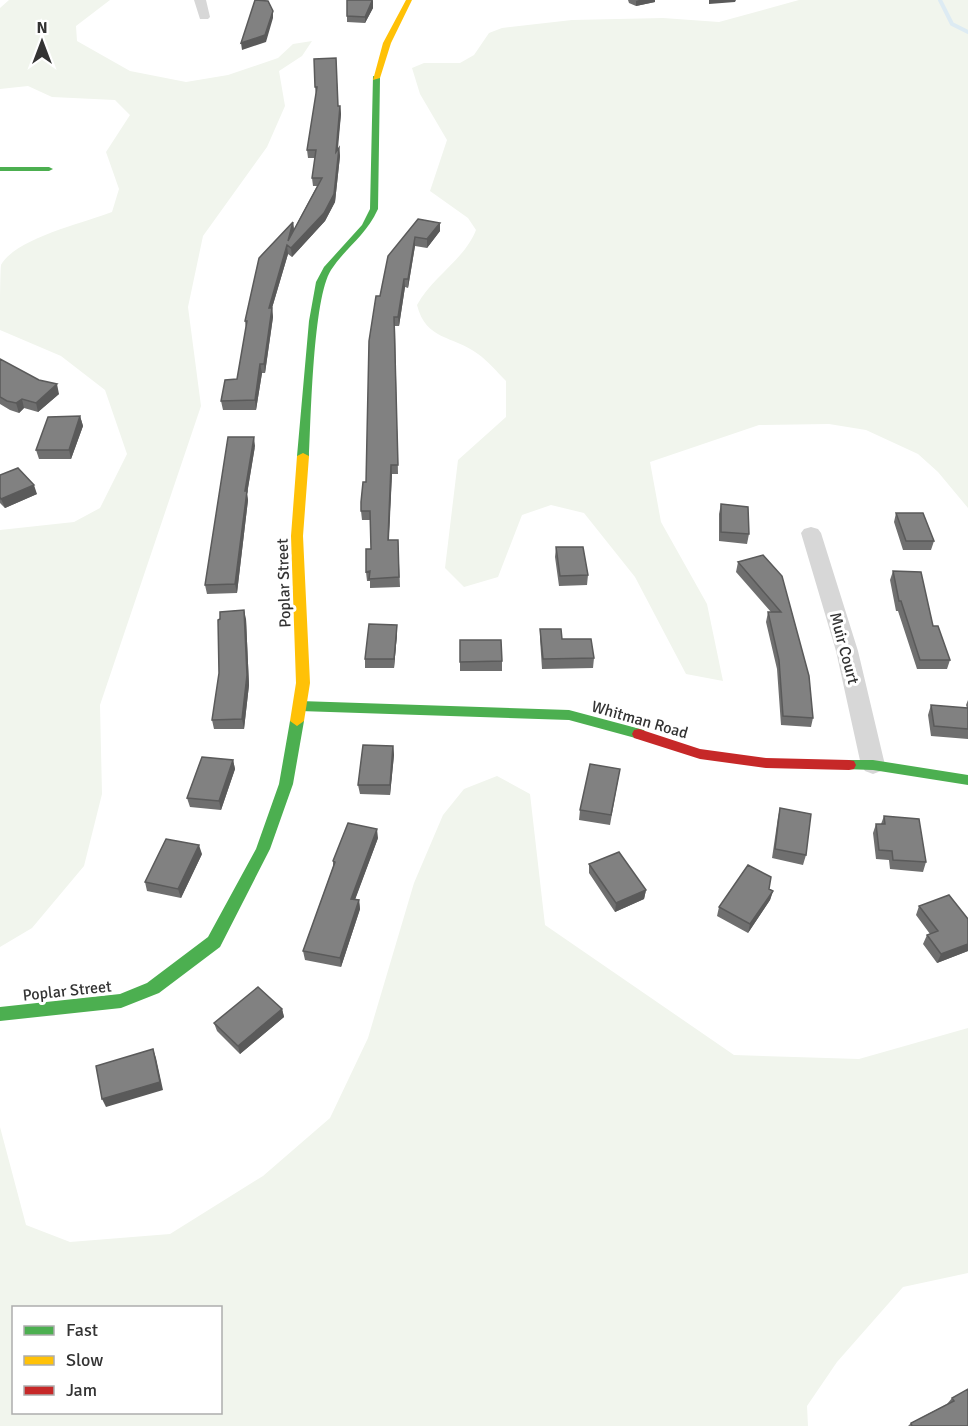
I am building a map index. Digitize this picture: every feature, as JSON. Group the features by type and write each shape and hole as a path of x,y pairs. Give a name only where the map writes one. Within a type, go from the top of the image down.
{"street":[{"path":"200,0 204,17"},
{"name":"Poplar Street","path":"0,1014 121,1001 153,988 214,942 263,849 286,784 303,683 297,536 314,321 321,282 327,269 366,226 374,209 376,74 387,43 409,0"},
{"path":"0,169 49,169"},
{"name":"Muir Court","path":"812,533 847,651 873,765"},
{"name":"Whitman Road","path":"300,706 569,715 700,754 766,763 873,765 968,780"}],"shaded area":[{"path":"9,0 110,0 76,26 77,41 130,71 186,82 228,75 278,58 293,44 312,41 302,56 279,71 285,106 267,147 203,236 188,307 201,406 100,705 102,794 84,866 32,928 0,947 0,530 74,522 100,508 127,454 105,390 61,356 0,330 1,265 9,255 35,239 112,212 119,189 106,152 130,115 115,100 52,97 28,86 0,89 0,8"},
{"path":"799,0 968,0 968,508 938,472 918,454 866,430 829,424 759,425 650,462 661,522 707,604 723,681 686,674 635,577 584,513 551,505 522,515 498,577 464,587 445,568 458,460 506,417 506,381 478,354 434,331 421,317 417,305 423,295 464,250 476,230 468,218 430,191 447,140 420,94 412,68 424,63 460,63 474,55 489,33 502,28 572,20 663,18 719,22"},
{"path":"497,776 530,794 545,925 734,1055 859,1059 968,1028 968,1273 903,1287 837,1362 807,1406 808,1426 0,1426 0,1127 26,1225 70,1242 170,1234 263,1176 330,1118 368,1038 414,883 443,815 464,789"}],"building":[{"path":"255,0 268,1 273,11 265,35 241,43"},
{"path":"347,0 372,1 365,17 347,16"},
{"path":"336,58 338,106 340,106 336,152 339,148 334,194 324,213 291,248 287,245 269,308 272,308 264,364 260,364 255,400 221,401 225,380 237,379 247,321 245,321 259,258 293,222 288,241 322,178 312,178 316,150 307,150 317,87 315,87 314,59"},
{"path":"418,219 440,223 427,239 415,237 408,279 404,279 398,317 394,317 398,465 391,465 388,540 398,540 399,577 369,579 370,571 366,572 366,549 371,549 370,511 361,511 361,502 363,482 366,482 369,341 376,296 380,296 388,256"},
{"path":"0,359 39,380 57,384 36,403 22,399 16,403 7,401 0,397"},
{"path":"80,416 69,450 36,450 48,417"},
{"path":"228,437 254,437 245,491 247,491 235,584 205,585"},
{"path":"18,468 34,485 1,499 0,475"},
{"path":"721,504 748,507 749,534 721,532"},
{"path":"896,513 923,513 934,541 906,541"},
{"path":"556,547 583,547 588,575 560,576"},
{"path":"763,555 782,576 809,676 813,718 783,716 779,660 768,612 781,612 738,562"},
{"path":"893,571 921,572 933,626 938,626 950,660 920,660 901,601 899,601"},
{"path":"244,610 247,675 242,719 212,720 219,673 218,620 220,612"},
{"path":"369,624 397,625 394,659 365,659"},
{"path":"540,629 561,629 562,639 591,639 594,658 543,659"},
{"path":"460,640 501,640 502,661 460,662"},
{"path":"931,705 968,708 968,729 934,726"},
{"path":"363,745 393,746 390,785 358,785"},
{"path":"202,757 233,760 219,801 187,798"},
{"path":"590,764 620,769 611,815 580,810"},
{"path":"780,808 811,814 806,855 775,849"},
{"path":"884,816 919,819 926,862 893,860 892,851 879,850 876,824 885,824"},
{"path":"348,823 377,829 351,899 359,900 340,958 303,951 335,862 333,861"},
{"path":"166,839 199,845 178,889 145,882"},
{"path":"619,852 646,890 616,903 589,864"},
{"path":"748,865 771,877 769,889 773,891 750,924 719,907"},
{"path":"949,895 968,919 968,944 941,954 927,935 938,931 919,906"},
{"path":"258,987 282,1009 238,1046 214,1023"},
{"path":"153,1049 160,1082 102,1099 96,1066"},
{"path":"968,1389 968,1426 912,1426 911,1423 954,1401 952,1398"}],"waterway":[{"path":"940,0 952,24 968,32"}],"traffic: fast":[{"path":"303,456 314,321 321,282 327,269 366,226 374,209 376,78"},
{"path":"0,169 49,169"},
{"path":"300,706 569,715 639,734"},
{"path":"0,1014 121,1001 153,988 214,942 263,849 286,784 297,721"},
{"path":"849,765 873,765 968,780"}],"traffic: slow":[{"path":"376,78 387,43 409,0"},
{"path":"297,721 303,683 297,536 303,456"}],"traffic: jam":[{"path":"639,734 700,754 766,763 849,765"}]}
